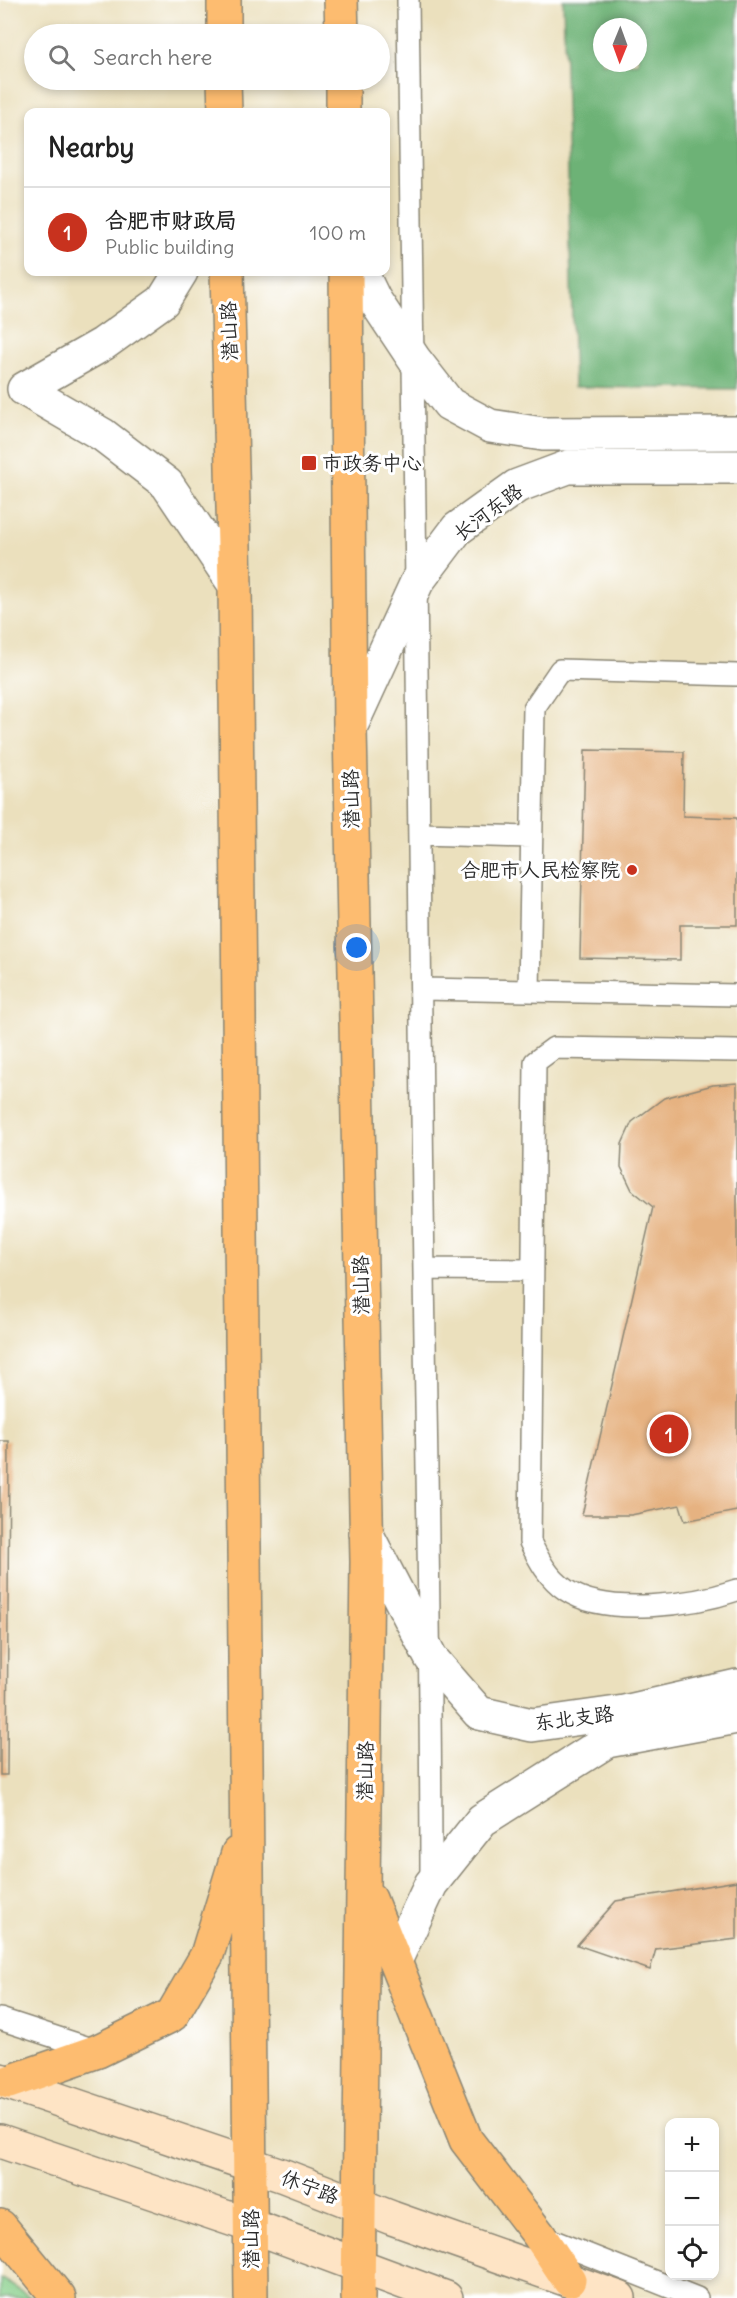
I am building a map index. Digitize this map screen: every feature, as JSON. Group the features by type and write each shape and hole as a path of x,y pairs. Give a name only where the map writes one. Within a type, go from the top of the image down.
{"main road":[{"path":"224,0 224,24"},
{"path":"341,0 342,24"},
{"path":"224,90 225,108"},
{"path":"343,90 343,108"},
{"name":"潜山路","path":"227,276 236,585 251,2298"},
{"name":"潜山路","path":"346,276 350,728 366,1533 358,2282"},
{"path":"4,2081 98,2051 172,2015 207,1955 247,1822"},
{"path":"364,1883 466,2140 539,2235 569,2280"},
{"name":"休宁路","path":"4,2081 250,2165 619,2298"},
{"path":"0,2141 252,2226 358,2282 446,2298"},
{"path":"0,2226 59,2298"}],"street":[{"path":"12,389 103,344 163,301 179,276"},
{"path":"363,276 374,299 414,359 448,404 490,426 543,434 737,433"},
{"path":"12,389 103,435 167,484 236,585"},
{"name":"长河东路","path":"350,728 417,582 457,529 517,486 568,467 737,467"},
{"name":"东北支路","path":"366,1533 431,1658 479,1713 532,1725 624,1712 737,1686"},
{"name":"东北支路","path":"395,1961 431,1884 482,1820 607,1741 737,1717"}],"lane":[{"path":"408,0 431,1658 431,1884"},
{"path":"529,991 534,708 560,670 737,675"},
{"path":"420,834 531,837"},
{"path":"421,989 737,995"},
{"path":"737,1051 554,1048 535,1062 530,1542 543,1568 566,1590 596,1604 665,1606 737,1590"},
{"path":"424,1269 533,1270"},
{"path":"0,2019 98,2051"},
{"path":"539,2235 697,2298"}],"green space":[{"path":"563,0 737,0 737,389 574,387"},
{"path":"0,2278 32,2298 0,2298"}],"building":[{"name":"合肥市人民检察院","path":"585,750 684,752 683,816 737,818 737,925 680,925 680,960 580,958"},
{"path":"737,1083 737,1511 685,1521 680,1505 631,1515 582,1515 653,1207 632,1190 621,1167 622,1144 632,1122 664,1098 713,1085"},
{"path":"0,1441 9,1441 7,1775 0,1775"},
{"path":"737,1881 737,1939 656,1949 650,1970 577,1945 616,1901"}],"place":[{"name":"市政务中心","path":"309,463"},
{"name":"合肥市人民检察院","path":"632,870"},
{"name":"合肥市财政局","path":"669,1434"}]}
